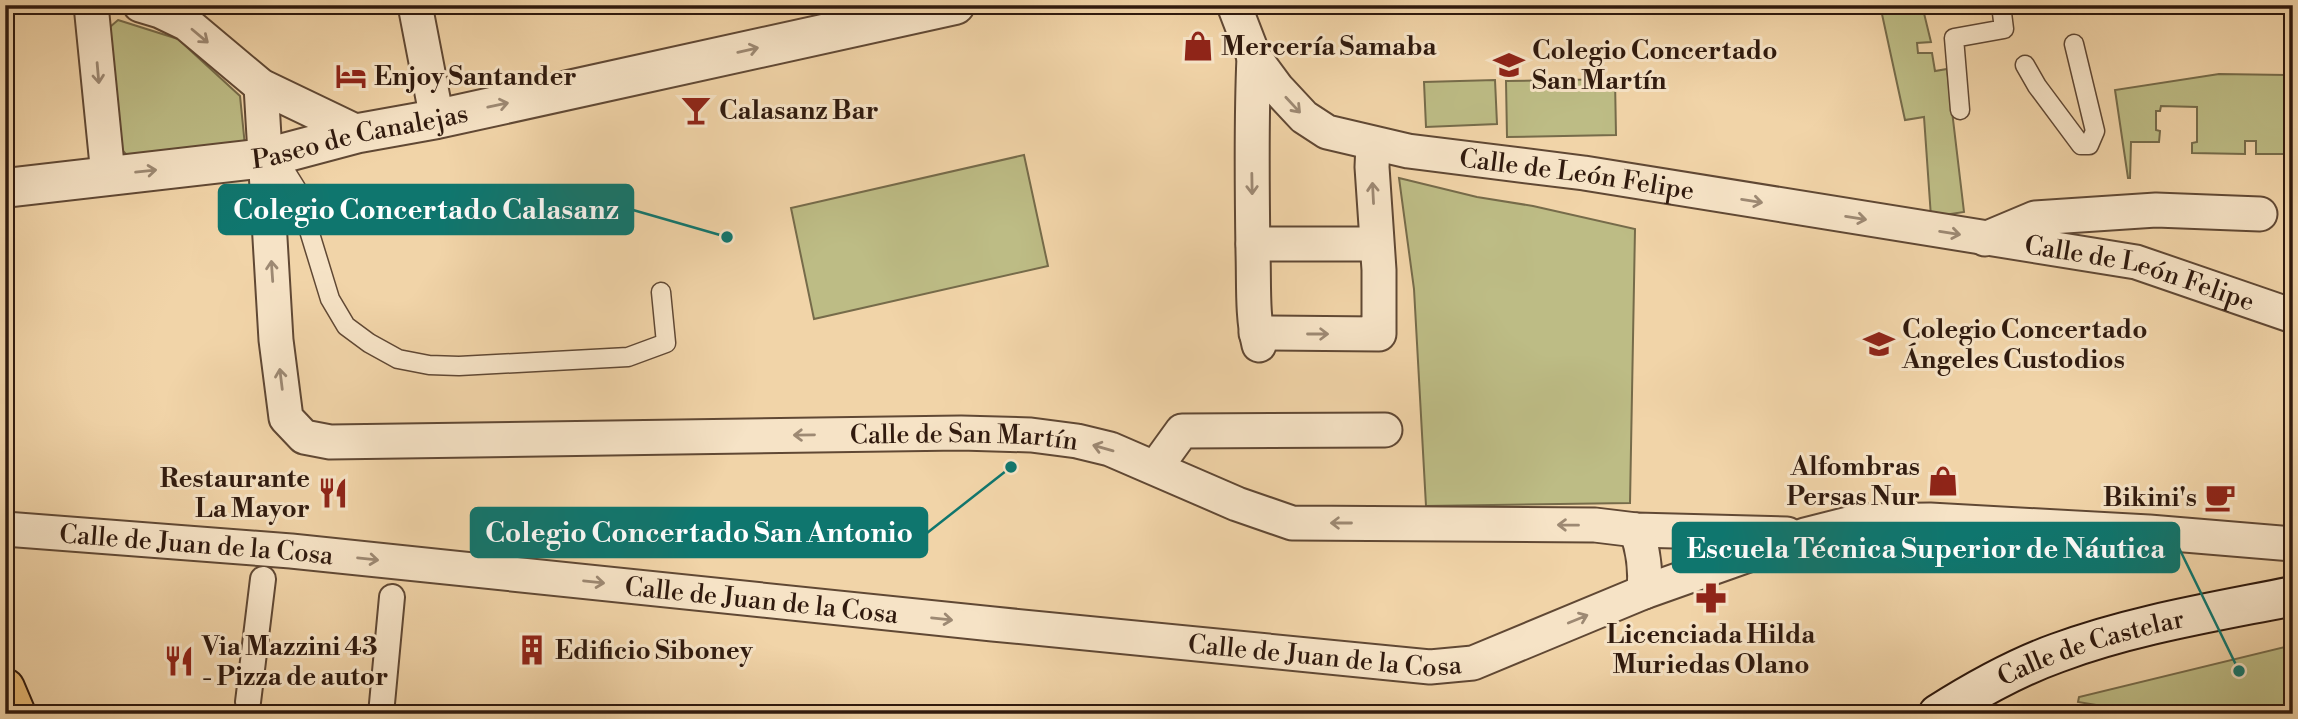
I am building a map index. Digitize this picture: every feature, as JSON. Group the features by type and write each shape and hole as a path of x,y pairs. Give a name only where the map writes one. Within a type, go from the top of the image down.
{"main road":[{"path":"5,688 16,714"}],"street":[{"path":"91,5 108,175"},
{"path":"140,5 187,24 261,86 359,133"},
{"path":"415,5 437,119"},
{"name":"Paseo de Canalejas","path":"5,188 271,157 359,133 437,119 955,5"},
{"name":"Calle de León Felipe","path":"1234,5 1254,57 1277,88 1304,117 1327,132 1409,151 1584,173 2136,262 2293,316"},
{"path":"1254,57 1251,125 1257,339 1379,334 1373,144"},
{"path":"261,86 271,157"},
{"name":"Calle de San Martín","path":"271,157 276,340 286,418 304,437 330,442 961,433 1031,435 1077,441 1110,449 1237,504 1292,523 1595,525 1636,530 1805,535"},
{"name":"Calle de León Felipe","path":"1985,239 2035,218 2156,210 2260,214"},
{"path":"1253,244 1376,244"},
{"path":"1156,467 1182,431 1259,422 1385,430"},
{"path":"1805,535 1860,521 1930,520 2149,532 2287,549"},
{"name":"Calle de Juan de la Cosa","path":"5,529 291,551 1430,667 1473,663 1644,592 1805,535"},
{"path":"1636,530 1643,548 1646,569 1644,592"},
{"path":"248,702 262,579"},
{"name":"Calle de Castelar","path":"1938,714 1980,687 2059,652 2181,619 2293,596"},
{"path":"381,714 392,597"}],"lane":[{"path":"1960,110 1954,37 2007,37 2001,5"},
{"path":"2025,65 2037,86 2081,145 2089,145 2095,131 2074,44"},
{"path":"271,157 296,188 330,299 346,326 398,359 459,366 628,357 666,343 661,292"}],"shaded area":[{"path":"1880,5 1922,5 1931,42 1917,43 1918,53 1932,53 1935,71 1947,69 1964,212 1931,217 1924,117 1905,120"},
{"path":"118,20 178,39 240,96 245,146 130,158 121,149 110,27"},
{"path":"2286,65 2293,65 2293,271 2284,272 2286,154 2256,154 2256,141 2245,141 2245,154 2192,153 2192,143 2197,142 2197,107 2161,106 2160,111 2156,111 2159,142 2131,142 2128,178 2115,90 2219,74 2286,75"},
{"path":"1615,79 1616,135 1507,137 1506,81"},
{"path":"1495,80 1497,124 1426,127 1424,82"},
{"path":"1024,155 1048,266 814,319 791,208"},
{"path":"1399,178 1635,229 1630,503 1426,506 1414,289"},
{"path":"2293,645 2293,714 2151,714 2078,702 2079,697"}],"place":[{"name":"Mercería Samaba","path":"1198,46"},
{"name":"Colegio Concertado San Martín","path":"1509,65"},
{"name":"Enjoy Santander","path":"351,76"},
{"name":"Calasanz Bar","path":"696,110"},
{"name":"Colegio Concertado Calasanz","path":"727,237"},
{"name":"Colegio Concertado Ángeles Custodios","path":"1879,344"},
{"name":"Colegio Concertado San Antonio","path":"1011,467"},
{"name":"Alfombras Persas Nur","path":"1943,481"},
{"name":"Restaurante La Mayor","path":"333,493"},
{"name":"Bikini's","path":"2220,497"},
{"name":"Licenciada Hilda Muriedas Olano","path":"1711,598"},
{"name":"Edificio Siboney","path":"532,650"},
{"name":"Via Mazzini 43 - Pizza de autor","path":"179,661"},
{"name":"Escuela Técnica Superior de Náutica","path":"2239,671"}]}
